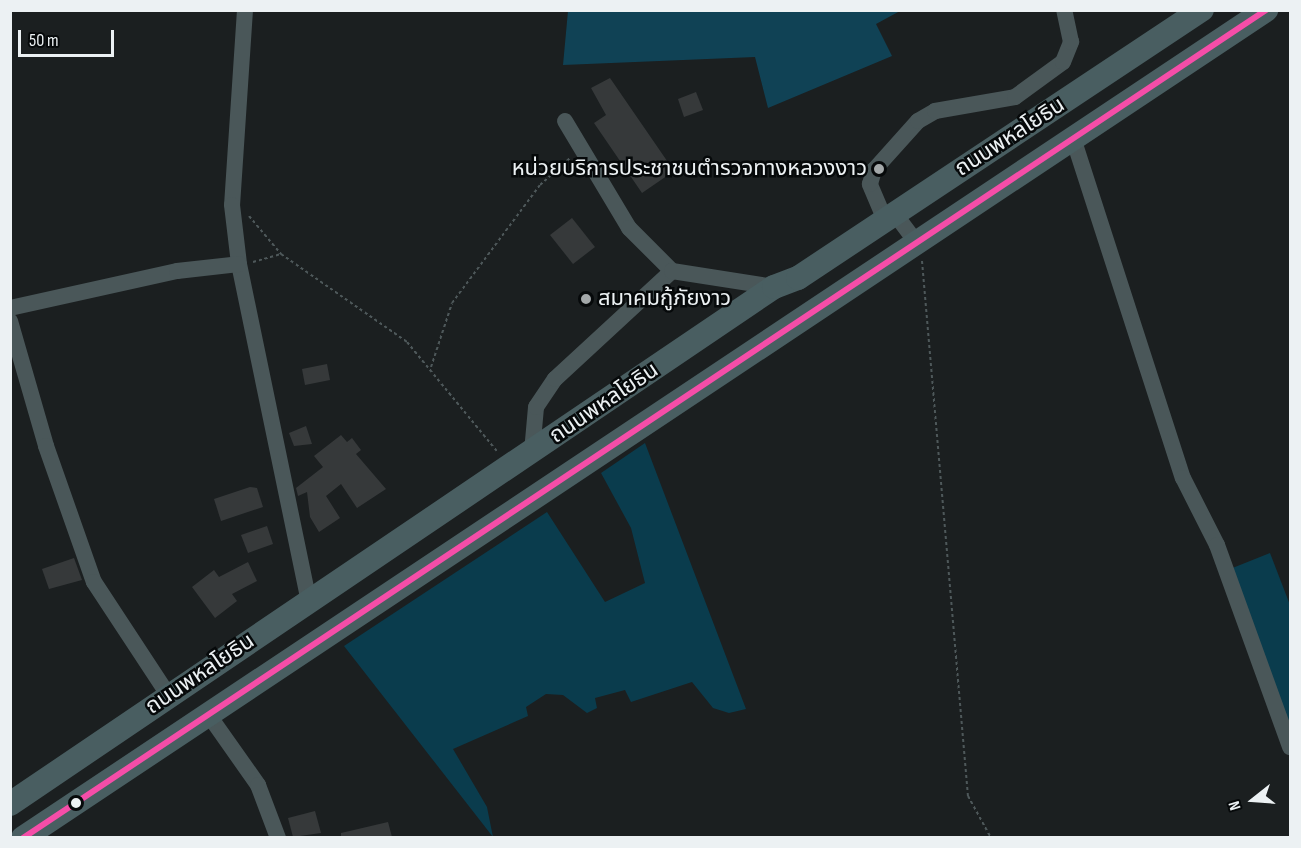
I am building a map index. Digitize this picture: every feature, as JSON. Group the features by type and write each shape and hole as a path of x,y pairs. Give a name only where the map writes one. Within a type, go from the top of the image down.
{"highway":[{"name":"ถนนพหลโยธิน","path":"10,804 167,693 309,603 774,286 798,278 1202,10"},
{"name":"ถนนพหลโยธิน","path":"23,837 1266,10"}],"street":[{"path":"244,10 232,205 239,264 309,603"},
{"path":"918,240 890,217 870,184 874,170 918,121 935,111 1015,97 1063,62 1071,42 1064,10"},
{"path":"565,121 629,228 672,271 774,286"},
{"path":"1073,138 1183,478 1216,545 1290,747"},
{"path":"10,308 177,271 239,264"},
{"path":"532,452 536,407 555,379 672,271"},
{"path":"10,321 46,446 94,582 167,693"},
{"path":"208,714 258,785 278,837"}],"path":[{"path":"430,368 459,293 540,185 582,149"},
{"path":"232,205 250,217 281,254 407,342 510,468"},
{"path":"918,240 968,796 991,837"},
{"path":"239,264 281,254"}],"shaded area":[{"path":"568,11 900,11 876,24 892,56 768,108 755,57 563,65"},
{"path":"645,443 746,709 729,713 713,708 692,682 631,702 625,690 595,698 597,708 587,713 563,695 546,694 526,707 528,716 453,749 487,807 493,837 344,646 547,512 605,602 645,583 631,528 601,473"},
{"path":"1270,553 1290,605 1290,735 1230,569"}],"building":[{"path":"610,78 674,171 642,193 594,123 606,115 591,88"},
{"path":"696,92 703,110 684,117 678,99"},
{"path":"572,218 595,247 573,264 550,235"},
{"path":"327,364 330,380 305,385 302,369"},
{"path":"306,426 312,444 294,446 289,433"},
{"path":"341,435 347,442 352,438 361,450 356,454 386,489 357,508 341,484 326,496 340,518 319,532 310,517 307,492 298,496 296,488 323,467 314,456"},
{"path":"250,487 257,488 263,507 221,521 214,499"},
{"path":"267,526 273,544 248,553 241,535"},
{"path":"74,558 82,580 49,589 42,569"},
{"path":"248,562 257,581 232,594 237,601 215,618 192,587 214,570 219,577"},
{"path":"315,811 321,833 293,837 288,818"},
{"path":"388,822 392,837 341,837 341,833"}],"transit line":[{"path":"23,838 1266,10"}],"place":[{"name":"หน่วยบริการประชาชนตำรวจทางหลวงงาว","path":"879,169"},
{"name":"สมาคมกู้ภัยงาว","path":"586,299"}]}
